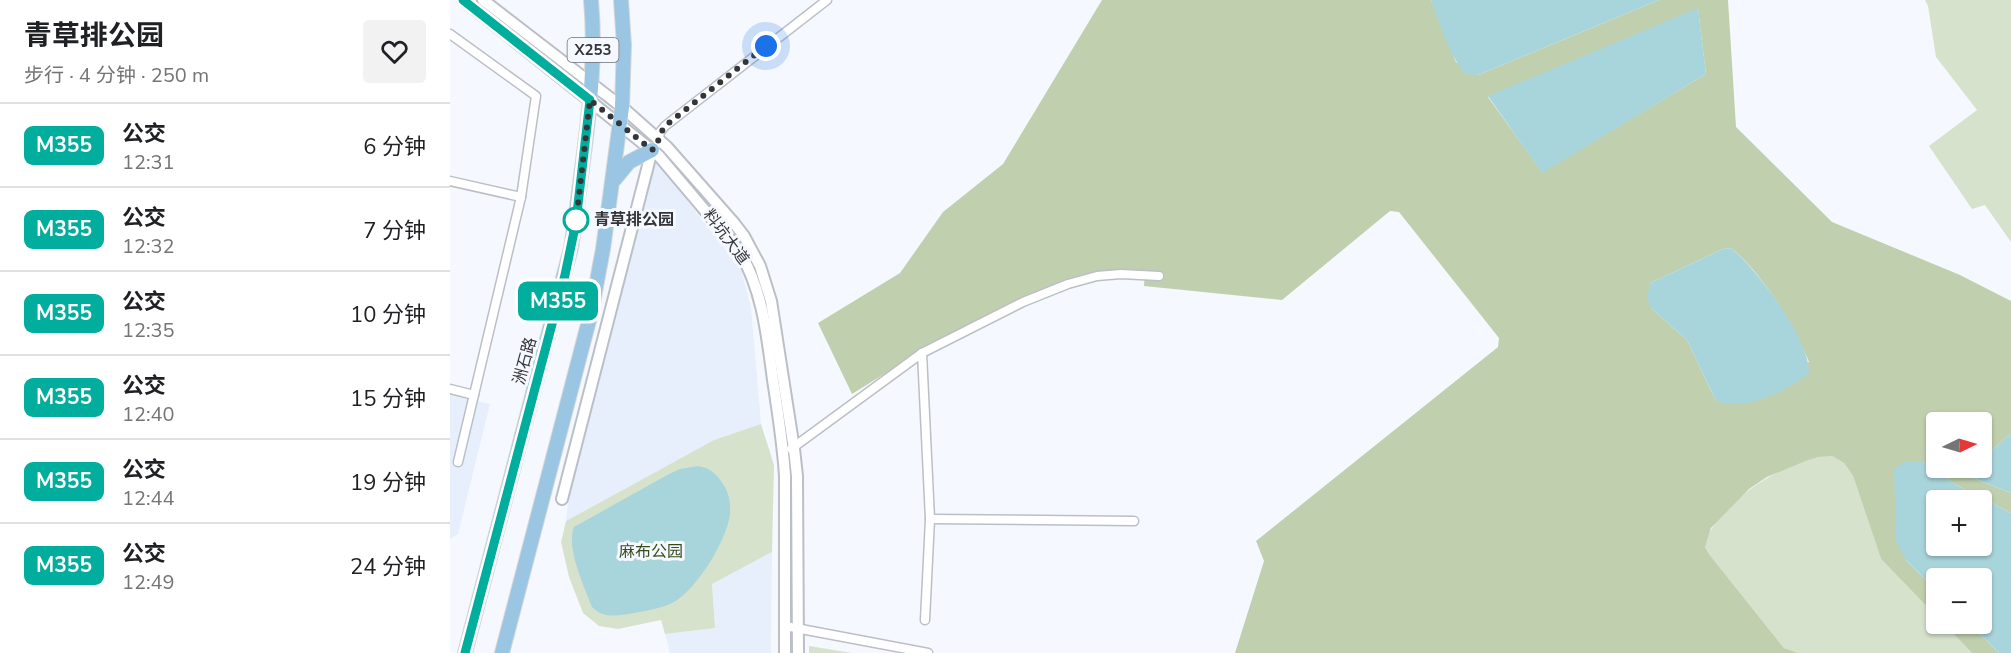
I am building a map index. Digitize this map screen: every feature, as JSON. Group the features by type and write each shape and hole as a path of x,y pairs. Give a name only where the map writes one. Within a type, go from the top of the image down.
{"main road":[{"name":"洲石路","path":"465,653 565,275 576,222 590,100 593,50 591,0"},
{"name":"X253","path":"502,653 591,313 603,249 620,123 624,45 621,0"},
{"path":"612,184 629,162 655,144"}],"street":[{"name":"料坑大道","path":"463,0 620,123 655,144"},
{"name":"料坑大道","path":"483,0 621,106 655,144 670,166 740,252 750,269 760,296 789,450 797,476 798,653"},
{"path":"562,499 660,132 827,0"},
{"path":"450,34 536,96 521,197 458,462"},
{"path":"450,181 521,197"},
{"path":"789,450 922,353 1023,302 1068,284 1105,275 1159,276"},
{"path":"922,353 930,519 925,620"},
{"path":"450,389 474,395"},
{"name":"料坑大道","path":"785,653 785,476 789,450"},
{"path":"930,519 1134,521"},
{"path":"785,626 928,653"}],"shaded area":[{"path":"655,160 741,269 751,308 761,424 714,440 566,521 569,493"},
{"path":"450,395 490,404 458,534 450,539"},
{"path":"772,552 771,653 670,653 665,634 715,628 712,584"}],"green space":[{"path":"1102,0 1431,0 1456,62 1478,75 1659,0 1728,0 1736,127 1832,222 1960,275 2011,301 2011,433 1992,451 1992,412 1926,412 1926,464 1923,462 1906,560 1926,580 1926,606 1881,559 1853,476 1844,463 1832,456 1808,460 1767,477 1749,489 1711,528 1705,547 1709,554 1784,648 1799,653 1235,653 1264,561 1256,541 1498,347 1499,338 1399,212 1390,211 1282,300 1144,286 1145,272 1097,272 939,340 852,394 818,323 900,273 943,212 1003,164","holes":["1698,9 1706,74 1542,172 1488,97","1731,248 1743,259 1776,300 1809,362 1716,401 1687,340 1652,309 1650,283 1723,249"]},
{"path":"1925,0 2011,0 2011,242 1985,205 1972,209 1929,146 1977,110 1936,57 1928,6"},
{"name":"麻布公园","path":"761,424 774,465 772,552 712,584 715,628 665,634 661,620 618,629 599,626 583,613 569,577 561,542 566,521 714,440"},
{"path":"1832,456 1844,463 1853,476 1881,559 1926,606 1926,634 1954,634 1972,653 1799,653 1784,648 1705,547 1710,531 1721,515 1737,500 1776,473 1816,458"},
{"path":"1946,478 1973,478 2011,493 2011,513 1992,503 1992,490 1966,490"},
{"path":"1954,634 1980,634 1999,653 1972,653"},
{"path":"809,646 852,653 809,653"}],"water":[{"path":"1431,0 1659,0 1478,75 1464,73 1458,65"},
{"path":"1698,8 1706,74 1542,173 1488,96"},
{"path":"1731,248 1767,288 1792,324 1807,359 1809,373 1778,393 1740,404 1716,401 1687,340 1652,309 1647,299 1650,283 1723,249"},
{"path":"2011,433 2011,493 1973,478 1992,478 1992,451"},
{"path":"1906,461 1926,464 1926,478 1946,478 1966,490 1926,490 1926,556 1992,556 1992,503 2011,513 2011,653 1999,653 1980,634 1992,634 1992,568 1926,568 1926,580 1906,560 1896,541 1894,469"},
{"path":"698,466 706,468 718,477 727,491 730,506 728,525 723,537 701,575 683,596 664,606 618,615 605,615 596,611 592,607 574,556 572,536 574,527 669,474 680,469"}],"bus line":[{"name":"M355","path":"463,0 590,100 576,222 565,275 465,653"}],"place":[{"name":"青草排公园","path":"576,220"}],"route":[{"path":"576,220 576,222 590,100 652,150 665,126 766,46"}]}
